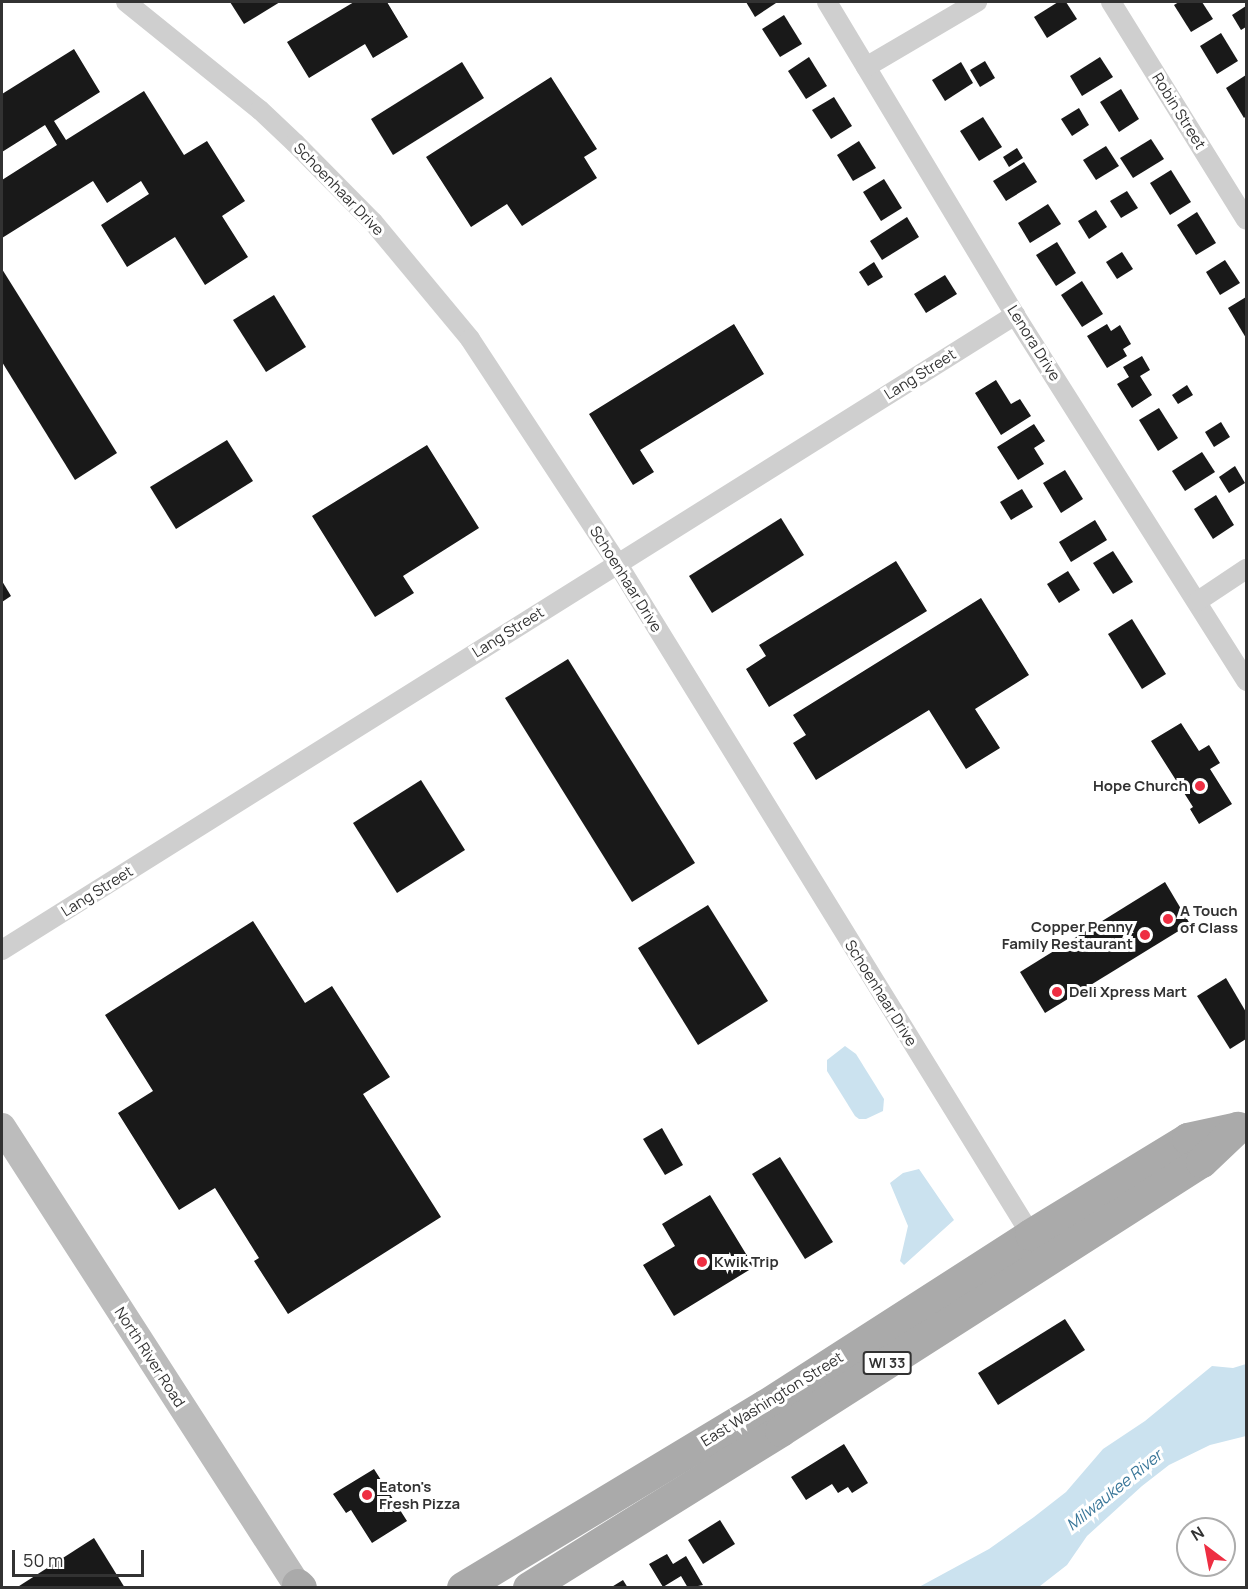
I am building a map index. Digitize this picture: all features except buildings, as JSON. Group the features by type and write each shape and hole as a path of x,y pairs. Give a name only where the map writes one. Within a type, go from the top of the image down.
{"main road":[{"name":"East Washington Street","path":"463,1587 765,1406 1031,1235 1188,1139 1242,1125"},
{"name":"East Washington Street","path":"529,1587 781,1431 1202,1162 1242,1125"}],"street":[{"name":"Schoenhaar Drive","path":"126,2 260,110 373,222 470,339 617,563 1031,1235"},
{"name":"Lenora Drive","path":"827,2 1016,315 1246,681"},
{"path":"866,67 977,2"},
{"name":"Robin Street","path":"1111,2 1246,220"},
{"name":"Lang Street","path":"2,950 1016,315"},
{"path":"1197,601 1246,570"},
{"name":"North River Road","path":"2,1127 299,1587"}],"water":[{"path":"845,1046 856,1054 884,1099 883,1111 866,1119 859,1119 855,1116 827,1071 827,1060"},
{"path":"919,1169 954,1220 904,1265 900,1261 908,1226 890,1183 903,1173"},
{"name":"Milwaukee River","path":"1246,1364 1246,1436 1210,1445 1169,1465 1087,1536 1067,1565 1040,1586 919,1587 989,1549 1034,1517 1066,1492 1103,1449 1145,1421 1212,1366 1233,1368"}],"place":[{"name":"Hope Church","path":"1200,786"},
{"name":"A Touch of Class","path":"1168,919"},
{"name":"Copper Penny Family Restaurant","path":"1145,935"},
{"name":"Deli Xpress Mart","path":"1057,992"},
{"name":"Kwik Trip","path":"702,1262"},
{"name":"Eaton's Fresh Pizza","path":"367,1495"}]}
